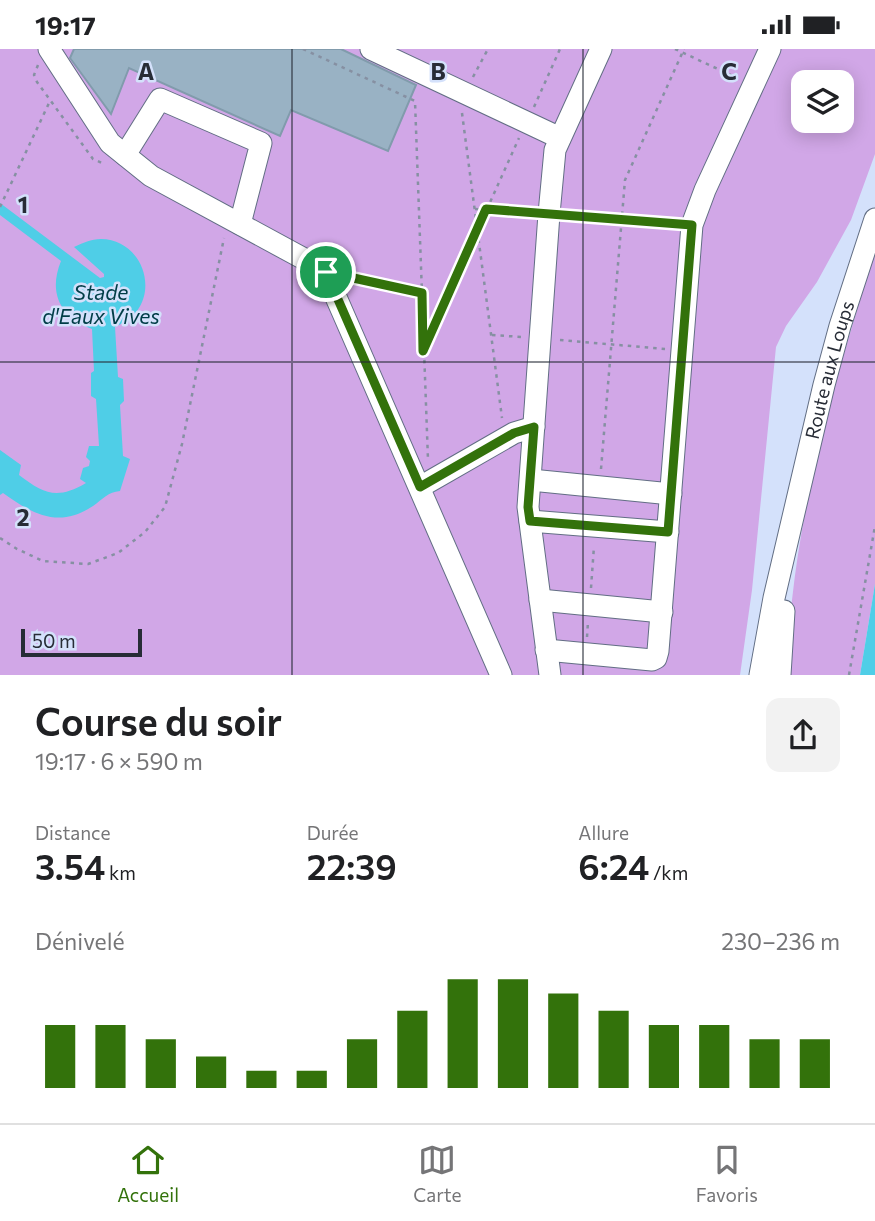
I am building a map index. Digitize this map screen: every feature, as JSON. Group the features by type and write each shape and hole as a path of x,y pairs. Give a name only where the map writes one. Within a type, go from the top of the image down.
{"street":[{"path":"371,49 560,138"},
{"path":"550,675 528,507 549,214 555,151 601,49"},
{"path":"546,650 652,660 658,651 692,225 705,190 770,49"},
{"path":"46,52 64,72 110,143 125,155 152,176 326,272 425,484 501,675"},
{"path":"125,155 160,99 261,143 234,221"},
{"name":"Route aux Loups","path":"793,523 840,326 875,219"},
{"path":"425,484 505,438 534,427"},
{"path":"531,480 671,494"},
{"path":"530,521 668,532"},
{"path":"760,675 774,597 793,523"},
{"path":"780,675 793,523"},
{"path":"540,600 662,612"}],"path":[{"path":"303,49 415,101 425,484"},
{"path":"488,49 461,104 505,438"},
{"path":"423,351 560,49"},
{"path":"675,49 746,82"},
{"path":"600,487 625,180 683,51"},
{"path":"0,207 50,101 34,75 46,52"},
{"path":"475,209 692,225"},
{"path":"0,538 43,561 88,564 118,553 145,532 165,507 234,221"},
{"path":"326,272 422,293"},
{"path":"492,335 682,351"},
{"path":"586,654 596,526"},
{"path":"849,675 875,526"}],"shaded area":[{"path":"0,49 875,49 875,154 851,220 817,282 786,326 776,347 752,590 740,675 0,675"},
{"path":"875,252 875,584 860,675 786,675 798,556 814,468 836,381"}],"water":[{"name":"Stade d'Eaux Vives","path":"0,203 100,278 104,277 104,274 74,247 87,241 114,241 134,254 144,275 143,300 137,311 130,319 115,327 118,377 123,379 124,401 120,405 123,456 130,459 120,491 109,494 81,513 69,517 46,516 3,493 0,495 0,450 21,465 19,475 36,487 51,493 67,492 86,483 80,479 83,468 89,466 90,461 86,457 89,446 99,446 96,399 91,396 91,373 94,371 92,329 72,318 60,303 56,283 61,261 0,215"},
{"path":"875,584 875,675 860,675"}],"building":[{"path":"74,49 341,49 416,85 388,151 291,110 280,136 129,68 111,114 70,58"}],"route":[{"path":"486,209 692,225 668,532 530,521 528,507 534,427 514,433 420,487 326,272 422,293 423,351 486,209"}]}
